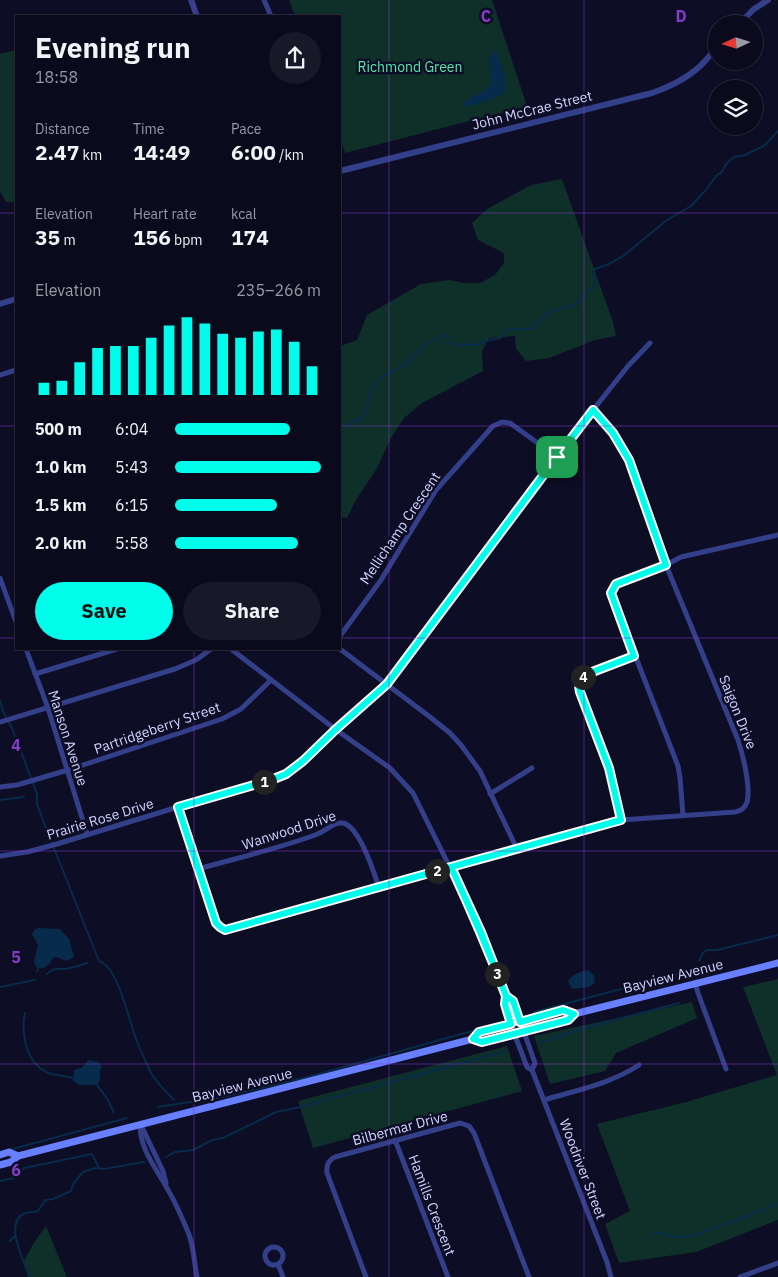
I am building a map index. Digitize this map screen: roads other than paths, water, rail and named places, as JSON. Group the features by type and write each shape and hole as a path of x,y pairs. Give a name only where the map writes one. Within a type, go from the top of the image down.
{"main road":[{"name":"Bayview Avenue","path":"0,1165 11,1162 18,1156 140,1124 473,1039 482,1042 514,1034 568,1020 574,1014 778,963"},
{"name":"Bayview Avenue","path":"473,1039 479,1032 563,1010 574,1014"},
{"name":"Bayview Avenue","path":"0,1154 9,1152 18,1156"}],"street":[{"path":"191,0 197,15"},
{"path":"264,0 270,15"},
{"path":"748,15 768,0"},
{"name":"John McCrae Street","path":"341,171 652,93 672,86 690,75 708,58"},
{"path":"0,304 15,299"},
{"name":"Prairie Rose Drive","path":"0,856 27,852 271,780 286,774 303,761 387,684 593,410 628,366 650,343"},
{"path":"0,376 15,370"},
{"name":"Saigon Drive","path":"178,807 217,924 226,930 621,820 741,810 746,805 747,800 746,773 745,761 738,740 666,565 629,460 613,433 593,410"},
{"name":"Mellichamp Crescent","path":"341,635 381,580 436,490 494,426 502,422 510,423 557,457"},
{"path":"683,815 678,766 611,593 616,584 666,565 681,557 778,535"},
{"path":"0,578 15,619"},
{"name":"Manson Avenue","path":"26,650 48,708 87,834"},
{"path":"35,674 114,650"},
{"path":"0,722 181,667 196,660 210,650"},
{"path":"232,650 335,730 390,768 405,783 416,798 451,867 481,932 506,996"},
{"path":"341,650 450,733 470,756 480,772 517,849"},
{"path":"621,820 611,773 579,687 581,680 587,674 634,656"},
{"name":"Partridgeberry Street","path":"0,787 17,785 68,770 228,716 253,699 270,680"},
{"path":"490,794 532,768"},
{"name":"Wanwood Drive","path":"198,869 316,835 340,823 348,826 361,843 370,860 379,888"},
{"path":"695,983 726,1070"},
{"name":"Woodriver Street","path":"532,1070 535,1063 524,1031 513,1001 506,996 505,1004 514,1034 527,1067 532,1070 544,1100 607,1262 611,1277"},
{"path":"544,1100 606,1082 624,1075 639,1065"},
{"path":"140,1124 163,1171 168,1189 191,1238 195,1277"},
{"name":"Bilbermar Drive","path":"366,1277 326,1168 331,1159 456,1124 469,1126 474,1133 529,1277"},
{"name":"Hamills Crescent","path":"395,1140 448,1277"},
{"path":"740,1277 753,1275 778,1263"},
{"path":"278,1264 283,1277"}],"water":[{"path":"493,52 497,53 504,72 505,91 492,99 464,107 463,103 485,90 491,83 489,57"},
{"path":"38,928 60,929 69,939 74,957 66,960 58,957 53,958 44,968 36,967 34,961 38,945 32,934"},
{"path":"588,970 594,975 595,983 589,987 572,989 568,982 571,977"},
{"path":"88,1060 99,1062 102,1068 100,1069 100,1080 97,1085 79,1085 73,1081 74,1070 82,1067"}],"waterway":[{"path":"341,428 362,417 365,413 371,390 382,376 405,365 425,345 444,334 451,344 476,345 501,338 506,330 533,328 547,313 578,303 582,296 597,285 593,273 595,269 623,256 667,220 691,206 717,175 721,173 727,163 734,157 745,155 764,146 778,131"},
{"path":"0,701 37,794 37,804 44,823 99,961 111,972 116,981 151,1073 174,1100"},
{"path":"0,800 24,797"},
{"path":"699,961 707,950 717,950 778,935"},
{"path":"47,974 56,969 67,969 87,963"},
{"path":"534,1012 693,970 697,967"},
{"path":"0,987 35,980"},
{"path":"539,1043 581,1029 679,1003"},
{"path":"25,1013 24,1037 33,1061 46,1072 72,1078"},
{"path":"158,1107 223,1097 308,1077 479,1029"},
{"path":"166,1157 175,1152 193,1150 212,1140 223,1138 276,1112 506,1051"},
{"path":"97,1085 108,1100 114,1113"},
{"path":"9,1150 127,1118"},
{"path":"0,1181 14,1178 24,1168 92,1154 99,1168"},
{"path":"29,1277 15,1233 19,1217 26,1213 38,1211 45,1200 53,1199 71,1191 73,1184 83,1172 95,1168 104,1169 144,1162"},
{"path":"654,1233 672,1237 692,1236 778,1203"},
{"path":"10,1241 15,1236"}],"park label":[{"name":"Richmond Green","path":"410,67"}]}
